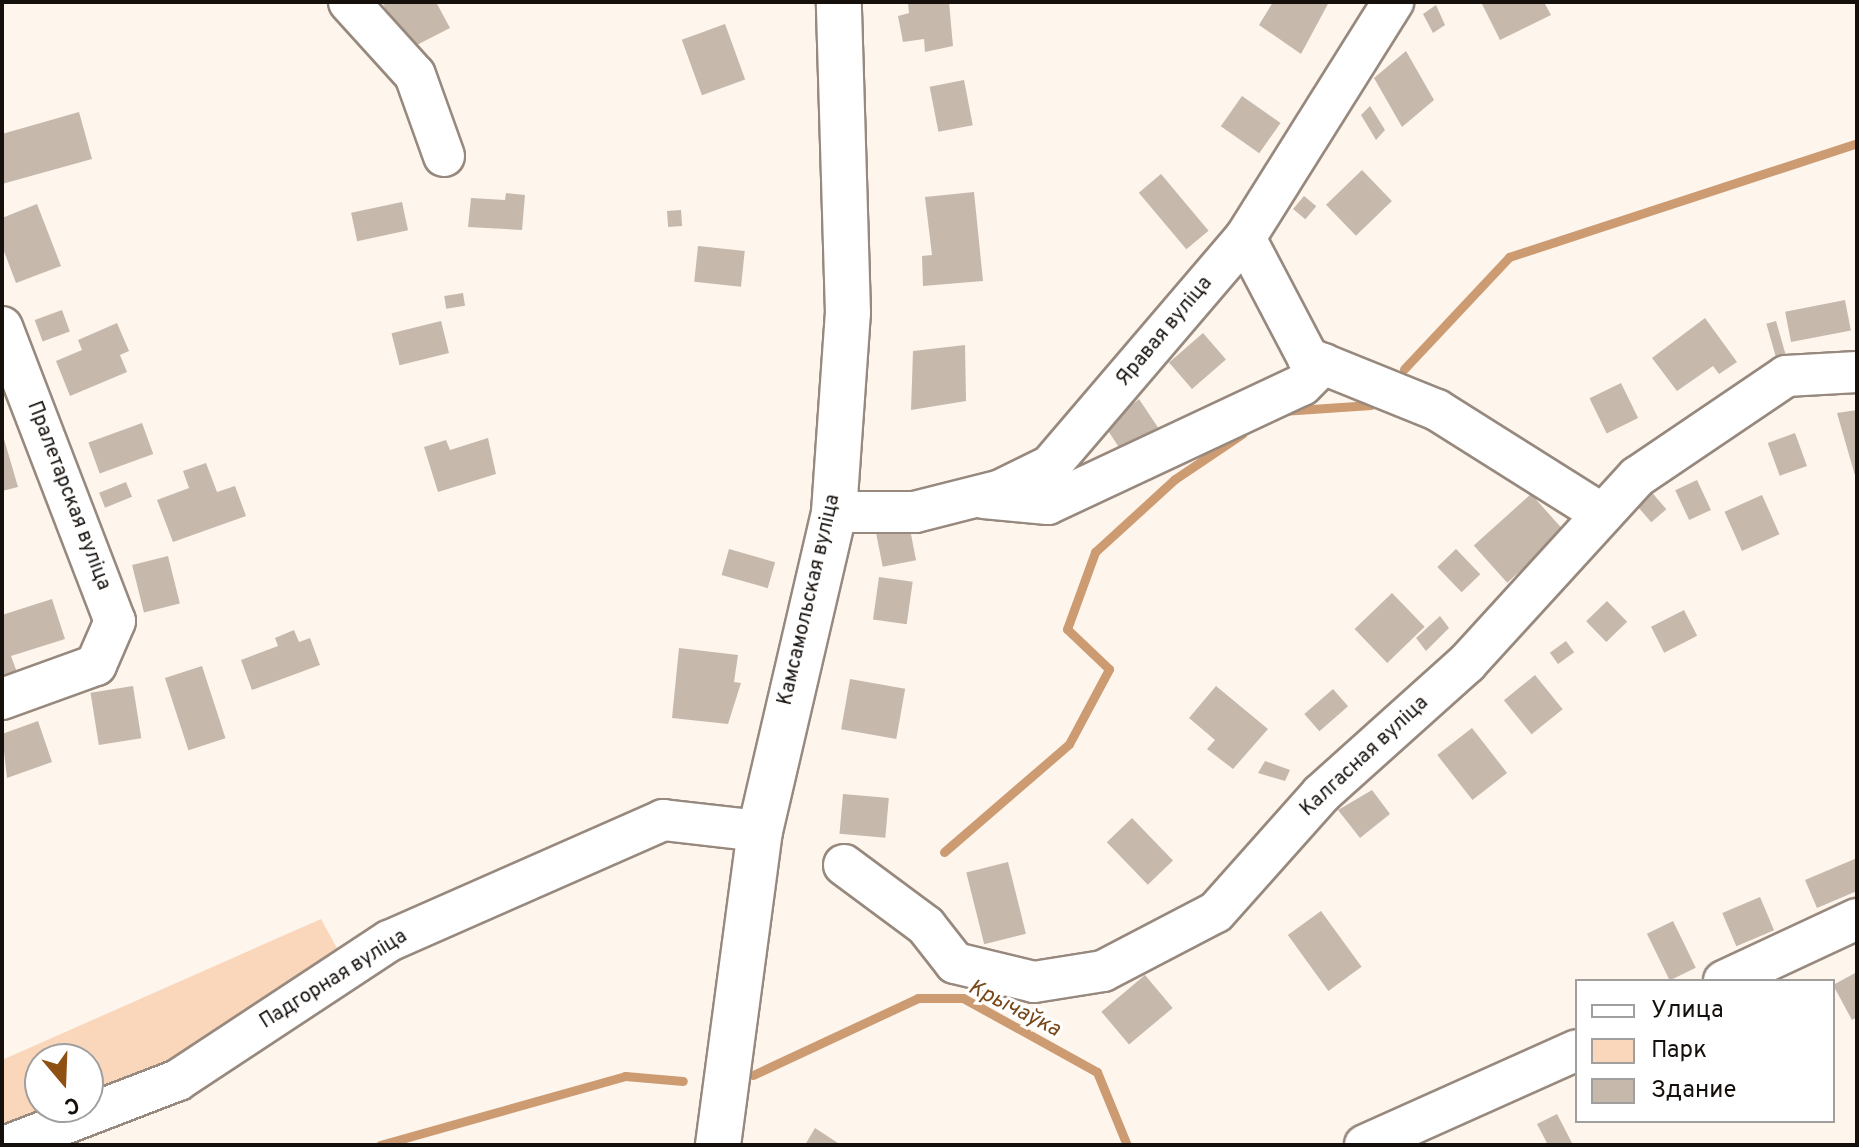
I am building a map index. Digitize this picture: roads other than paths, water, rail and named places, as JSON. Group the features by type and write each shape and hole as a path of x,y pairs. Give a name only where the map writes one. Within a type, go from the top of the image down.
{"main road":[{"name":"Камсамольская вуліца","path":"718,1145 760,831 834,512 848,313 839,2"}],"street":[{"path":"349,2 415,75 444,156"},
{"name":"Яравая вуліца","path":"834,512 915,512 972,497 1050,466 1245,238 1393,2"},
{"path":"1245,238 1280,317 1308,358 1437,410 1602,514"},
{"name":"Пралетарская вуліца","path":"2,327 115,621 96,665 2,699"},
{"path":"972,497 1048,504 1302,385 1323,364"},
{"name":"Калгасная вуліца","path":"844,865 926,926 955,963 1034,982 1103,971 1216,912 1321,794 1467,663 1637,477 1740,401 1786,376 1857,372"},
{"name":"Падгорная вуліца","path":"9,1145 178,1080 389,941 663,820 760,831"},
{"path":"1728,979 1857,919"},
{"path":"1365,1145 1575,1051"}],"waterway":[{"path":"1404,369 1509,257 1857,143"},
{"path":"1282,411 1371,405"},
{"path":"944,852 1069,744 1109,669 1067,629 1095,552 1175,479 1242,434"},
{"name":"Крычаўка","path":"753,1075 918,998 963,998 1097,1072 1127,1145"},
{"name":"Крычаўка","path":"380,1145 625,1076 683,1081"}]}
